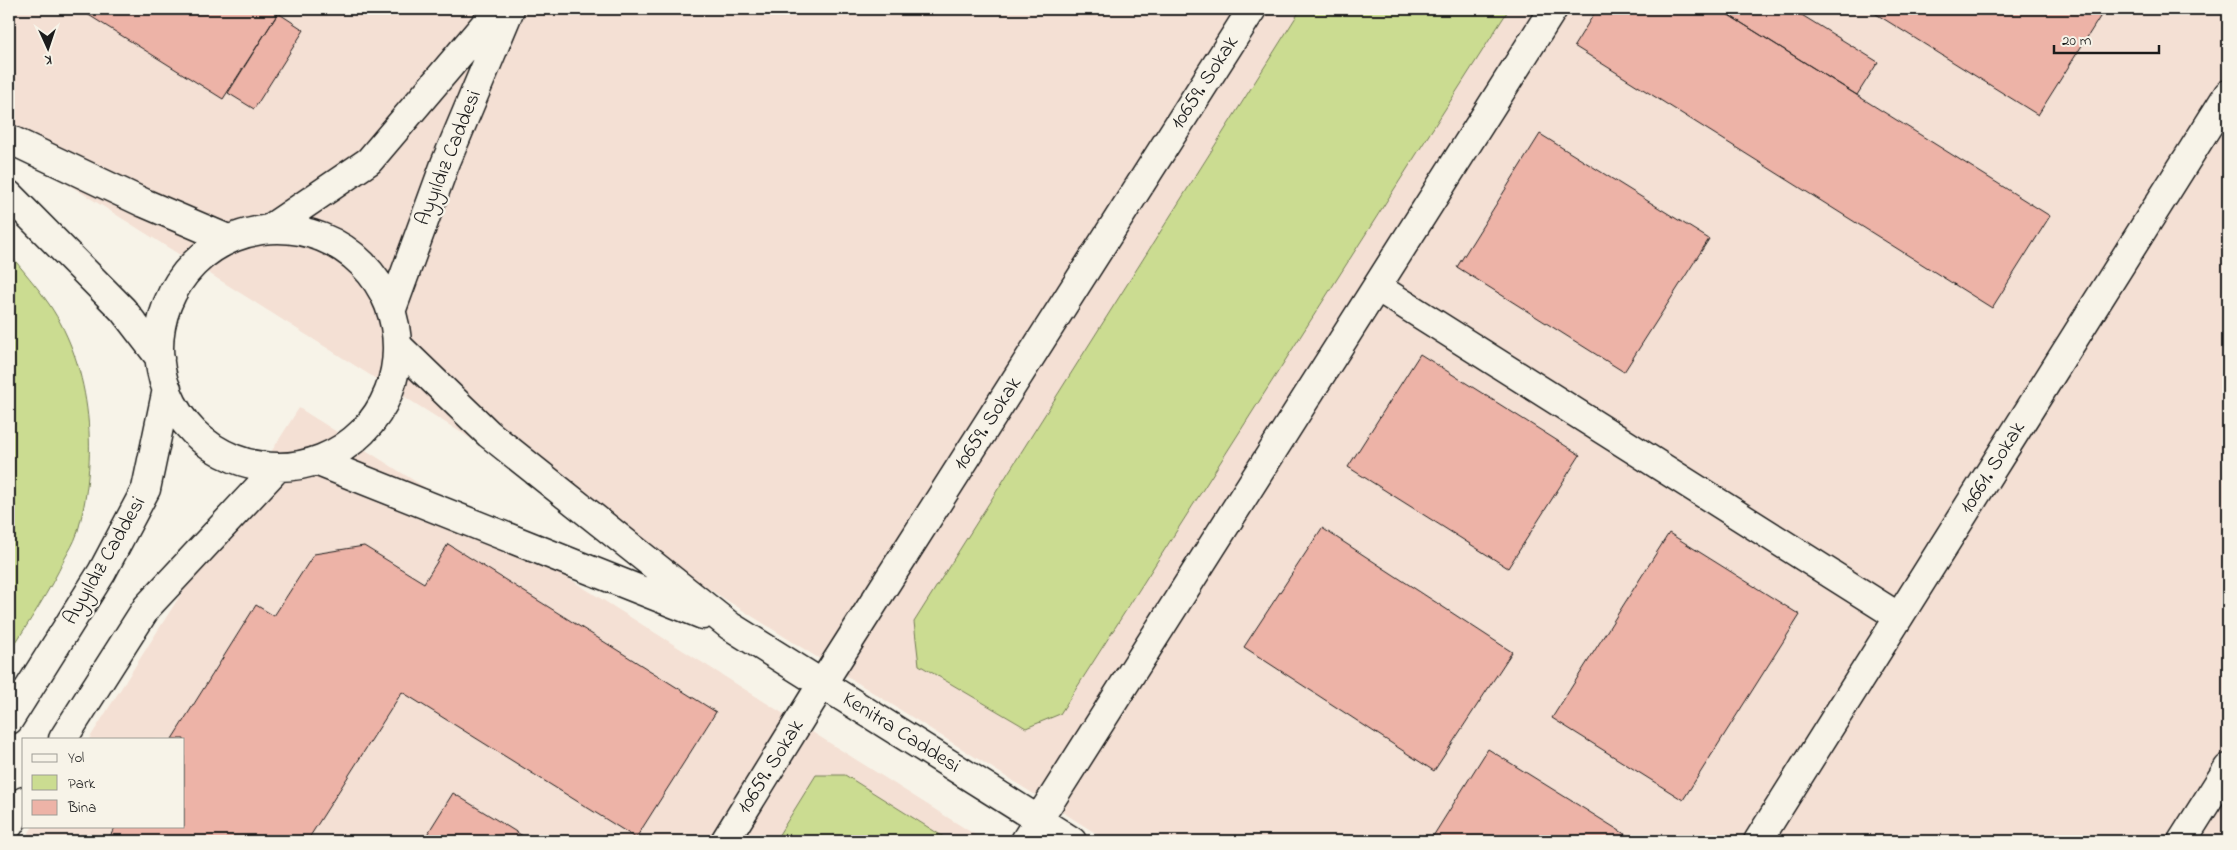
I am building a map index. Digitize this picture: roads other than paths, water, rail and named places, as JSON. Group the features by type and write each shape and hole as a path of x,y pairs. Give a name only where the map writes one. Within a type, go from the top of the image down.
{"street":[{"name":"Ayyıldız Caddesi","path":"269,228 369,161 498,9"},
{"name":"Ayyıldız Caddesi","path":"392,309 445,164 510,9"},
{"name":"10659. Sokak","path":"725,841 822,684 1252,9"},
{"path":"1032,831 1553,9"},
{"name":"10661. Sokak","path":"1758,841 2228,94"},
{"path":"9,138 144,203 228,239"},
{"path":"9,196 123,310 160,358"},
{"path":"269,228 310,232 348,250 374,276 392,309 398,346 392,383 376,417 349,444 316,461 278,467 241,462 207,444 179,414 162,377 159,335 170,296 194,262 228,239 269,228"},
{"path":"1377,287 1899,617"},
{"path":"398,346 489,434 730,626"},
{"name":"Ayyıldız Caddesi","path":"9,720 102,572 146,489 167,389"},
{"path":"316,461 730,626"},
{"path":"65,738 147,607 278,467"},
{"name":"Kenitra Caddesi","path":"730,626 822,684 1032,831 1072,841"},
{"path":"2182,841 2228,768"},
{"path":"9,825 22,804"}]}
